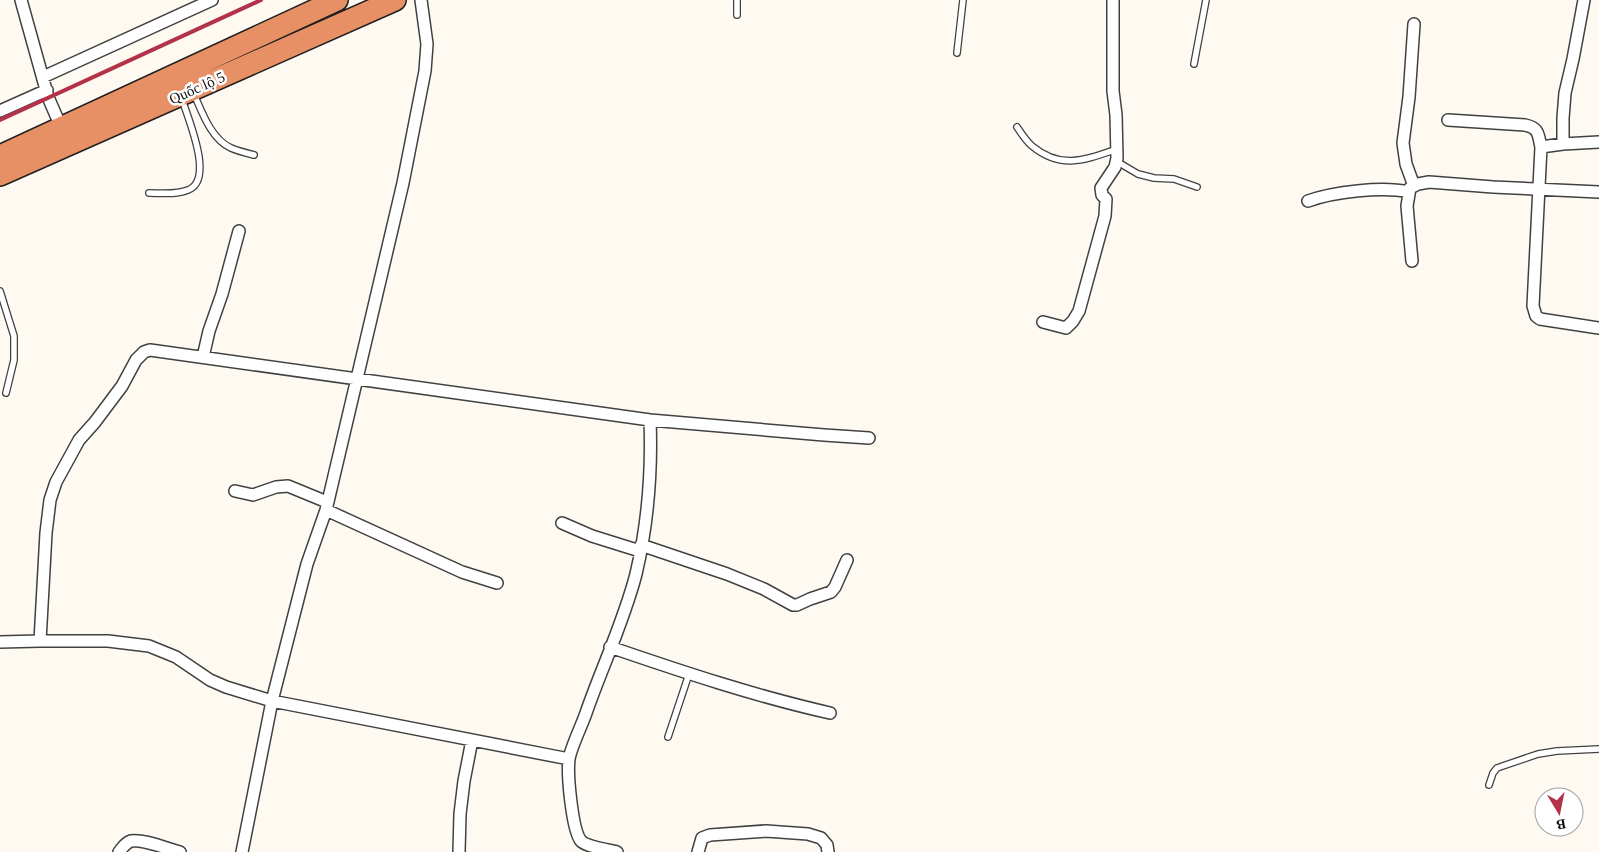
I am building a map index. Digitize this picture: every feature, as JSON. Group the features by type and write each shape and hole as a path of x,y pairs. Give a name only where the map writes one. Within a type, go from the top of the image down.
{"highway":[{"name":"Quốc lộ 5","path":"0,156 337,0"},
{"name":"Quốc lộ 5","path":"0,175 394,0"}],"street":[{"path":"21,0 46,90 61,127"},
{"path":"43,77 212,0"},
{"path":"242,852 272,701 307,564 327,506 403,182 425,70 427,44 421,0"},
{"path":"1043,322 1066,328 1079,311 1105,216 1106,199 1102,195 1101,188 1115,167 1117,149 1113,91 1113,0"},
{"path":"1563,144 1565,93 1584,0"},
{"path":"1412,261 1407,206 1411,189 1403,143 1409,98 1414,24"},
{"path":"0,110 46,90"},
{"path":"1448,120 1525,125 1533,127 1538,133 1541,147 1535,314 1540,319 1599,328"},
{"path":"1541,147 1599,142"},
{"path":"1308,201 1325,195 1411,189 1429,182 1599,192"},
{"path":"203,357 239,231"},
{"path":"40,641 46,533 50,500 56,482 79,440 122,386 136,360 144,352 150,350 650,420 868,438"},
{"path":"617,852 586,844 581,840 571,801 569,758 626,606 636,574 649,498 652,457 650,420"},
{"path":"235,491 253,496 276,487 288,486 462,572 497,583"},
{"path":"562,523 592,536 641,548 727,574 764,589 793,605 830,592 835,587 847,560"},
{"path":"0,642 108,641 149,646 176,657 210,680 272,701 569,758"},
{"path":"610,647 689,674 799,706 830,713"},
{"path":"459,852 460,814 472,740"},
{"path":"698,852 702,838 710,835 766,830 808,834 821,838 827,845 828,852"},
{"path":"119,852 124,844 140,842 180,852"}],"lane":[{"path":"737,0 737,15"},
{"path":"957,53 963,0"},
{"path":"1194,64 1206,0"},
{"path":"186,92 219,139 229,148 254,155"},
{"path":"149,193 177,193 190,190 199,177 201,166 186,92"},
{"path":"1017,127 1030,145 1049,157 1064,162 1078,161 1117,149"},
{"path":"1116,161 1138,174 1154,178 1174,179 1197,187"},
{"path":"0,291 14,336 14,360 6,393"},
{"path":"668,737 680,706 689,674"},
{"path":"1489,785 1496,768 1538,754 1599,749"}],"railway":[{"path":"0,120 261,0"}]}
